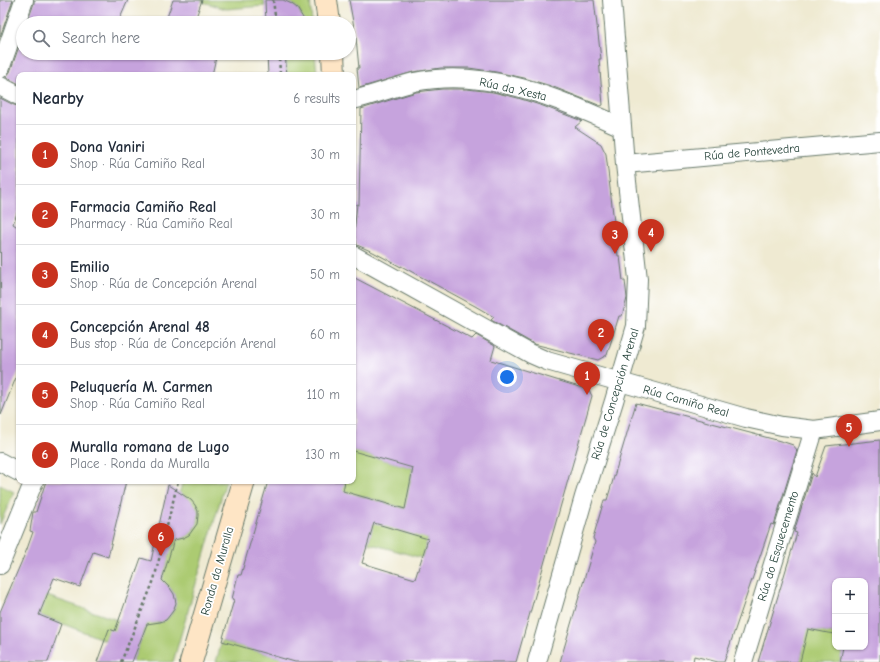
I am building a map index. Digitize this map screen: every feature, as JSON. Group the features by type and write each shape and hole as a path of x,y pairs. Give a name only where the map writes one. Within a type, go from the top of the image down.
{"street":[{"path":"18,16 24,0"},
{"path":"326,0 328,16"},
{"name":"Rúa de Concepción Arenal","path":"536,662 636,326 638,279 625,164 612,0"},
{"path":"0,69 16,23"},
{"path":"333,60 334,72"},
{"name":"Rúa da Xesta","path":"356,99 415,82 444,78 486,80 536,92 569,104 622,127"},
{"path":"0,86 16,94"},
{"name":"Rúa de Pontevedra","path":"625,164 880,141"},
{"name":"Rúa Camiño Real","path":"356,257 531,354 547,361 746,418 782,426 814,430 880,421"},
{"name":"Rúa do Esquecemento","path":"743,662 814,430"},
{"path":"0,462 16,470"},
{"path":"0,565 33,484"},
{"name":"Ronda da Muralla","path":"191,662 243,484"}],"path":[{"path":"272,0 275,16"},
{"path":"279,60 280,72"},
{"path":"121,662 154,580 177,484"}],"green space":[{"path":"197,0 264,0 265,6 226,9"},
{"path":"279,0 310,0 311,16 302,16 298,9 288,2"},
{"path":"286,60 316,60 317,72 287,72"},
{"path":"356,452 413,468 410,484 442,491 435,517 357,495 428,539 422,558 368,543 371,532 349,521 337,484 356,484"},
{"path":"182,484 225,484 173,662 132,662 148,622 157,623 165,620 170,616 174,609 174,594 169,587 161,581 174,539 188,536 198,521 195,505 186,497 179,494"},
{"path":"0,485 14,492 0,524"},
{"path":"12,584 126,623 118,645 39,615 40,614 4,603"},
{"path":"802,628 832,633 832,650 842,650 840,662 800,662 803,650 798,649"},
{"path":"222,641 295,662 216,662"}],"building":[{"path":"0,0 13,0 0,37"},
{"path":"34,0 128,0 121,16 29,16"},
{"path":"173,0 202,0 196,16 167,16"},
{"path":"265,0 283,0 297,8 302,16 266,16"},
{"path":"349,0 594,0 601,59 599,59 603,105 601,106 551,86 524,78 469,68 441,68 413,72 359,88 356,16 352,16"},
{"path":"16,55 16,60 215,60 213,72 16,72 16,82 6,77 10,72"},
{"path":"267,60 286,60 287,72 268,72"},
{"path":"442,89 467,89 493,92 518,98 582,121 575,127 601,144 606,154 618,256 620,256 627,298 622,316 619,316 607,355 598,360 534,344 491,320 494,317 475,306 401,266 357,245 356,214 357,204 359,205 361,109 416,92"},
{"path":"0,98 16,105 16,216 13,224 16,226 16,378 1,415"},
{"path":"356,279 472,339 476,335 495,346 491,360 589,390 592,396 516,662 295,662 222,641 234,600 232,599 238,575 241,575 267,484 344,484 343,491 405,509 413,468 356,452","holes":["374,523 428,539 415,579 362,563"]},
{"path":"636,403 784,442 793,445 797,450 774,525 771,524 724,662 694,656 693,662 560,662 595,542 593,538 604,500 607,500"},
{"path":"880,440 880,662 840,662 842,650 868,650 868,578 832,578 832,633 808,629 800,662 758,662 797,533 794,532 812,473 815,477 826,446"},
{"path":"45,484 125,484 108,557 93,552 80,587 54,578 39,615 61,624 48,662 0,662 0,612 27,549 33,532 30,531 33,512 36,512"},
{"path":"168,485 191,500 198,511 197,524 189,535 174,540 162,580 174,594 176,603 173,611 166,620 147,624 132,662 97,662 109,629 115,631 141,558 151,561"}],"place":[{"name":"Concepción Arenal 48","path":"651,252"},
{"name":"Emilio","path":"615,254"},
{"name":"Farmacia Camiño Real","path":"601,352"},
{"name":"Dona Vaniri","path":"587,395"},
{"name":"Peluquería M. Carmen","path":"849,447"},
{"name":"Muralla romana de Lugo","path":"161,556"}]}
